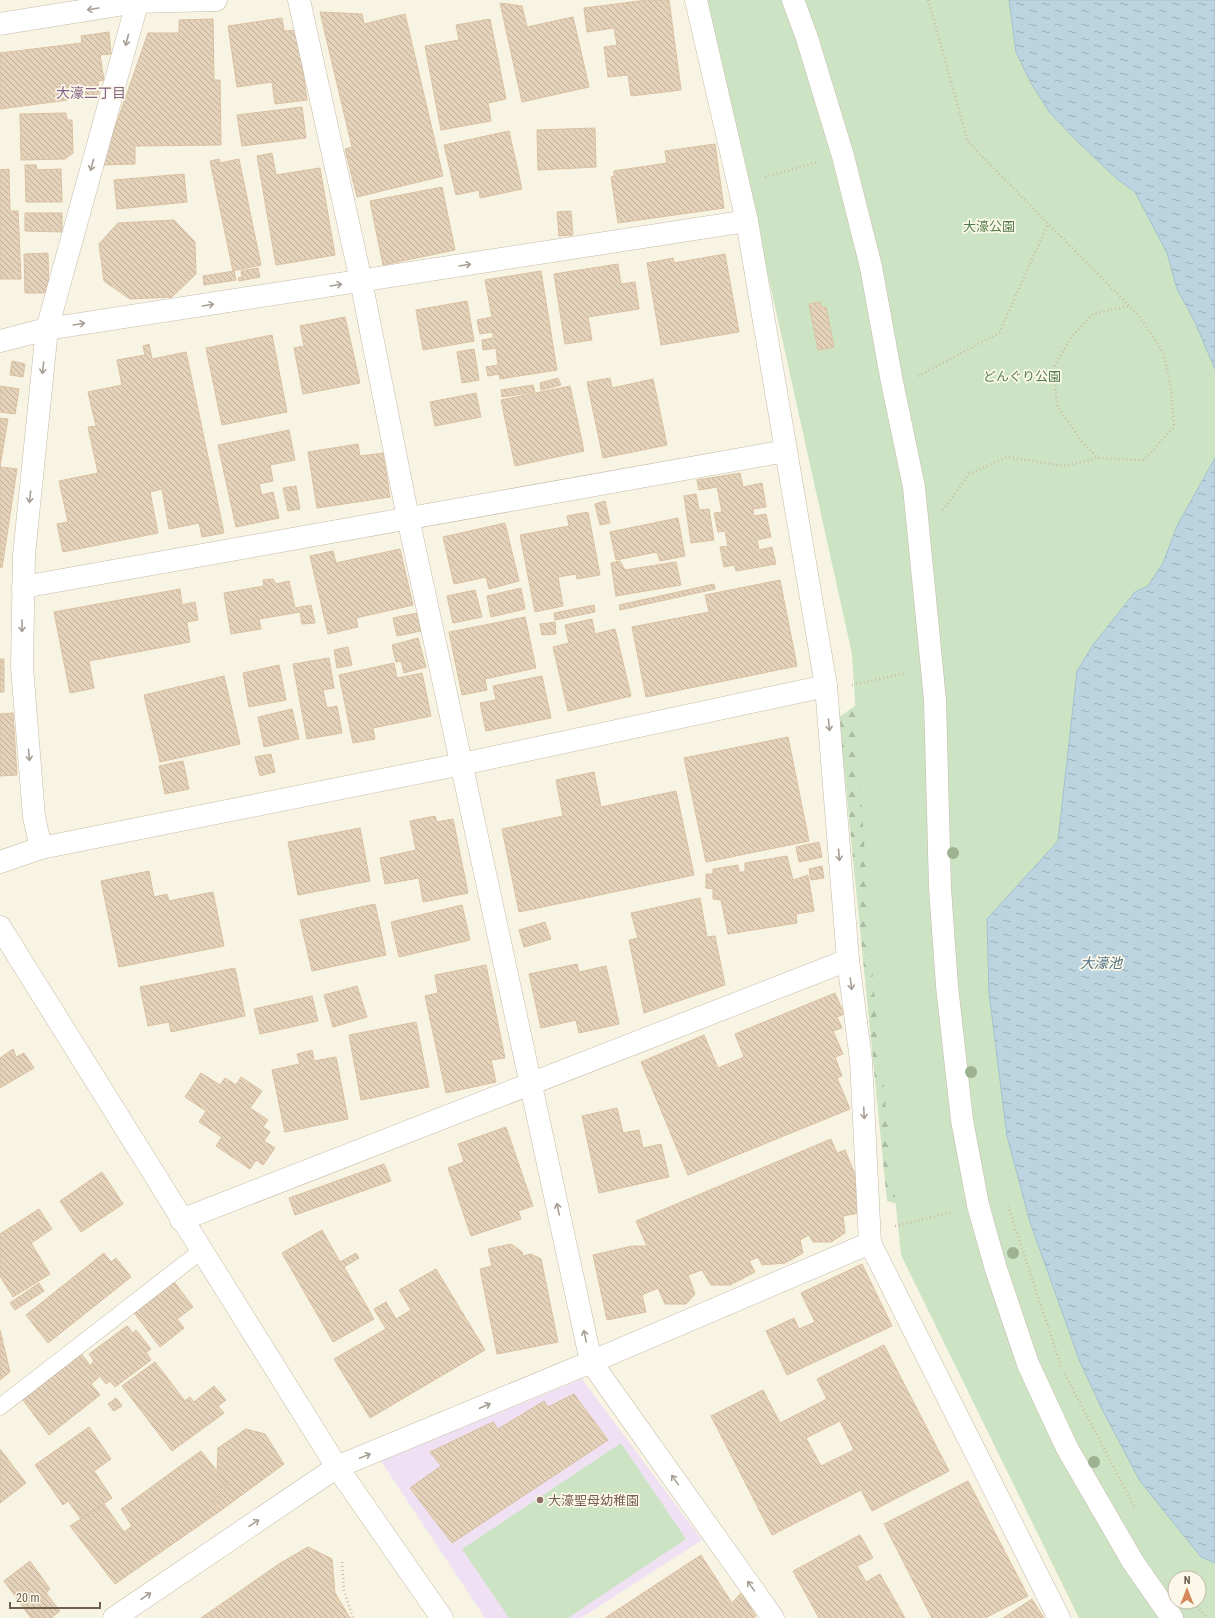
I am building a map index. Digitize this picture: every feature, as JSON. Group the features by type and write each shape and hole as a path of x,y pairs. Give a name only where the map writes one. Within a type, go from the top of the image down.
{"street":[{"path":"0,24 138,1 216,0"},
{"path":"299,0 361,281 408,518 591,1362 773,1618"},
{"path":"696,0 747,221 826,688 848,960 861,1060 870,1238 1058,1618"},
{"path":"793,0 807,38 842,156 872,267 892,382 914,487 936,708 940,888 947,986 962,1120 978,1205 996,1269 1028,1364 1067,1448 1133,1562 1172,1618"},
{"path":"41,848 34,817 22,668 24,555 46,329 138,1"},
{"path":"0,341 46,329 747,221"},
{"path":"23,587 786,451"},
{"path":"0,862 41,848 462,764 826,688"},
{"path":"0,927 181,1220 337,1467 442,1618"},
{"path":"181,1220 848,960"},
{"path":"114,1618 337,1467 591,1362 870,1238"}],"lane":[{"path":"0,1407 201,1251"}],"path":[{"path":"928,0 968,142 1140,317 1164,354 1171,389 1174,427 1144,460 1098,458 1064,466 1007,457 969,474 942,511"},
{"path":"739,185 842,156"},
{"path":"916,377 999,333 1048,224"},
{"path":"1098,458 1083,443 1057,406 1054,367 1072,336 1093,314 1128,306"},
{"path":"914,369 918,383"},
{"path":"826,688 933,668"},
{"path":"870,1238 1006,1198 1061,1367 1135,1508"},
{"path":"342,1562 344,1591 351,1617"}],"shaded area":[{"name":"大濠聖母幼稚園","path":"582,1379 702,1540 581,1618 485,1618 381,1461"}],"green space":[{"name":"大濠公園","path":"707,0 1215,0 1215,1618 1079,1618 901,1255 873,982 852,654"},
{"path":"865,699 920,1210 887,1201 839,717"},
{"path":"621,1443 686,1539 568,1618 509,1618 462,1549"}],"water":[{"path":"1009,0 1215,0 1215,369 1194,320 1177,289 1167,253 1135,192 1117,179 1050,113 1031,83 1016,52"},
{"name":"大濠池","path":"1215,458 1215,1563 1201,1557 1140,1481 1103,1411 1080,1362 1030,1222 1007,1136 989,993 987,919 1058,841 1077,671 1093,645 1135,592 1148,586 1163,563 1177,526"}],"building":[{"path":"647,0 669,0 681,90 631,96 628,75 608,77 604,47 617,45 614,28 587,32 584,8"},
{"path":"500,3 522,6 527,27 573,17 589,87 522,102"},
{"path":"320,12 362,14 364,24 405,14 443,176 357,197 345,149 352,147"},
{"path":"282,18 284,31 297,30 307,100 275,104 272,82 237,87 228,26"},
{"path":"213,19 214,80 220,80 221,145 135,146 135,164 102,165 148,33 179,33 179,20"},
{"path":"490,19 506,99 488,103 491,121 441,130 425,46 459,40 456,25"},
{"path":"109,32 111,54 100,55 104,80 98,81 99,94 86,96 85,86 67,88 68,100 0,109 0,53 82,43 81,36"},
{"path":"302,107 306,138 242,146 237,115"},
{"path":"66,113 67,120 72,120 73,153 65,159 21,160 20,114"},
{"path":"595,128 596,167 538,170 537,130"},
{"path":"509,131 522,189 480,198 479,190 456,195 444,145"},
{"path":"715,144 724,208 618,223 611,177 614,176 614,171 667,163 665,151"},
{"path":"272,153 276,175 320,168 335,255 276,265 257,156"},
{"path":"219,159 220,163 239,159 261,265 233,271 210,161"},
{"path":"25,165 36,165 37,170 61,169 62,202 26,202"},
{"path":"9,169 10,211 18,211 21,279 0,279 0,170"},
{"path":"184,174 187,202 117,209 114,180"},
{"path":"442,187 455,250 383,265 370,201"},
{"path":"571,211 573,235 559,236 557,212"},
{"path":"25,213 62,213 62,232 25,231"},
{"path":"174,220 195,242 196,274 172,297 130,299 104,281 99,244 118,223"},
{"path":"48,253 49,293 25,293 24,254"},
{"path":"725,254 739,332 661,345 647,263 673,258 674,263"},
{"path":"618,264 621,284 635,282 639,309 588,317 592,340 565,344 554,274"},
{"path":"258,268 260,277 239,281 238,278 242,277 241,271"},
{"path":"234,271 236,280 204,285 203,276"},
{"path":"541,271 557,370 500,379 499,374 488,376 486,367 498,365 496,348 483,350 482,340 493,338 493,332 480,334 477,320 492,317 485,280"},
{"path":"467,301 474,341 423,350 416,310"},
{"path":"820,302 821,308 826,307 834,347 818,350 809,304"},
{"path":"345,317 360,383 303,394 294,348 304,346 300,326"},
{"path":"272,335 287,412 222,425 206,348"},
{"path":"149,344 152,359 186,352 224,533 202,537 199,523 169,529 162,489 150,492 158,533 63,552 57,524 68,522 59,481 98,473 88,427 96,426 88,392 122,385 117,360 145,355 143,346"},
{"path":"474,349 479,380 462,383 457,352"},
{"path":"12,361 25,364 23,377 10,375"},
{"path":"558,378 561,385 541,390 540,383"},
{"path":"610,378 612,388 653,379 667,445 603,458 587,382"},
{"path":"533,385 535,392 502,397 501,390"},
{"path":"0,386 19,389 15,414 0,412"},
{"path":"570,386 584,451 515,466 501,400"},
{"path":"476,393 481,417 435,426 430,402"},
{"path":"0,418 8,419 0,467"},
{"path":"289,430 295,460 270,465 273,481 259,484 262,495 273,492 279,518 236,527 218,445"},
{"path":"358,444 360,456 383,453 390,497 317,508 308,452"},
{"path":"0,467 17,469 2,568 0,567"},
{"path":"740,473 743,487 762,483 766,507 753,509 754,516 766,514 771,537 757,540 759,550 772,547 776,564 736,571 734,565 724,567 720,547 728,546 725,531 718,532 714,513 722,512 717,487 699,490 697,480"},
{"path":"296,486 300,509 288,511 283,488"},
{"path":"696,494 699,510 709,509 714,540 691,543 684,496"},
{"path":"605,501 610,523 600,525 595,504"},
{"path":"588,512 600,575 577,579 576,574 558,577 563,606 535,612 520,535 569,526 567,516"},
{"path":"678,518 685,556 660,561 657,552 616,560 610,532"},
{"path":"505,523 519,581 489,589 486,577 454,584 443,537"},
{"path":"400,549 413,605 356,618 358,627 328,634 310,556 333,551 336,563"},
{"path":"620,561 625,570 676,562 681,585 616,596 611,563"},
{"path":"273,579 276,584 289,581 295,608 311,605 315,623 302,624 300,612 259,619 261,629 231,634 224,593 264,586 263,580"},
{"path":"780,580 797,666 646,697 632,627 709,612 705,595"},
{"path":"714,584 715,589 620,610 619,605"},
{"path":"521,588 525,609 491,617 487,596"},
{"path":"180,589 182,605 195,602 198,620 187,622 190,642 89,661 94,688 70,693 54,612"},
{"path":"475,590 482,617 453,623 447,596"},
{"path":"594,605 595,612 555,620 554,613"},
{"path":"417,613 421,631 397,636 393,618"},
{"path":"525,617 536,668 485,679 487,690 462,695 449,632"},
{"path":"592,619 595,634 615,629 631,696 568,711 553,647 569,643 565,625"},
{"path":"555,622 556,634 542,635 540,624"},
{"path":"418,638 426,667 404,673 401,661 396,662 392,645"},
{"path":"348,647 352,665 337,668 334,650"},
{"path":"329,658 334,688 323,690 327,708 337,706 342,733 307,739 293,664"},
{"path":"0,659 4,659 4,692 0,692"},
{"path":"394,663 397,678 422,673 431,716 373,728 375,739 353,743 339,675"},
{"path":"279,665 286,700 249,707 243,673"},
{"path":"224,676 240,744 160,762 144,695"},
{"path":"542,676 551,718 486,731 480,703 496,700 493,686"},
{"path":"292,709 299,739 264,747 258,717"},
{"path":"13,713 17,775 0,776 0,714"},
{"path":"788,737 809,841 706,862 684,758"},
{"path":"271,754 275,772 260,776 255,757"},
{"path":"183,761 189,789 165,794 159,766"},
{"path":"594,772 601,807 676,791 694,875 519,912 502,829 563,816 556,780"},
{"path":"435,816 437,822 453,819 468,893 423,902 419,878 385,884 380,858 416,850 410,821"},
{"path":"360,828 370,881 298,895 288,842"},
{"path":"819,842 822,857 799,862 796,847"},
{"path":"787,856 793,880 808,875 814,911 796,914 797,923 728,934 721,900 713,899 713,889 706,888 706,874 713,874 713,869 738,865 739,872 745,872 745,863"},
{"path":"822,866 824,878 811,880 809,869"},
{"path":"149,871 154,897 167,894 169,901 213,892 224,946 119,967 101,881"},
{"path":"700,898 707,937 715,936 725,985 644,1013 629,940 638,938 631,913"},
{"path":"375,904 386,955 312,971 300,920"},
{"path":"462,905 470,940 399,957 391,922"},
{"path":"545,922 551,939 524,947 519,930"},
{"path":"577,964 579,972 606,966 619,1024 579,1033 576,1020 541,1028 529,974"},
{"path":"486,965 505,1058 491,1060 496,1082 446,1093 425,996 438,993 435,975"},
{"path":"235,968 245,1016 171,1032 169,1022 148,1026 140,987"},
{"path":"357,986 367,1017 333,1027 324,995"},
{"path":"835,993 844,1014 837,1017 842,1028 833,1031 843,1054 835,1057 842,1076 837,1078 850,1109 688,1175 641,1062 704,1035 718,1068 744,1057 735,1034"},
{"path":"312,996 318,1021 260,1034 254,1009"},
{"path":"416,1022 429,1087 361,1100 349,1035"},
{"path":"13,1049 16,1057 24,1053 34,1068 0,1088 0,1058"},
{"path":"312,1050 314,1061 336,1057 348,1119 285,1132 272,1070 300,1064 297,1054"},
{"path":"201,1073 220,1085 225,1078 236,1085 241,1077 262,1091 250,1108 268,1120 263,1127 270,1132 264,1141 275,1148 263,1165 256,1160 250,1169 216,1146 222,1137 199,1122 206,1111 185,1097"},
{"path":"617,1108 623,1133 639,1130 643,1148 661,1144 669,1177 599,1193 582,1116"},
{"path":"506,1127 533,1206 518,1211 521,1219 471,1236 448,1168 464,1162 458,1144"},
{"path":"831,1139 837,1153 845,1150 856,1177 859,1213 843,1216 845,1233 831,1242 813,1242 809,1235 800,1240 803,1253 785,1263 762,1265 758,1257 749,1261 755,1272 730,1285 711,1285 702,1270 688,1275 695,1294 686,1304 665,1304 658,1288 642,1295 646,1312 607,1320 593,1255 632,1246 647,1246 636,1221"},
{"path":"384,1164 391,1181 295,1215 289,1198"},
{"path":"102,1172 123,1204 81,1232 60,1201"},
{"path":"39,1209 52,1229 31,1243 50,1274 13,1297 0,1276 0,1234"},
{"path":"322,1230 340,1262 356,1253 359,1258 344,1267 374,1319 333,1342 282,1253"},
{"path":"511,1244 522,1252 523,1256 531,1254 541,1259 558,1342 497,1354 480,1269 492,1266 488,1249"},
{"path":"104,1253 111,1262 116,1258 131,1277 48,1343 26,1315"},
{"path":"862,1264 892,1326 787,1375 766,1331 794,1318 799,1329 815,1322 801,1293"},
{"path":"436,1269 485,1350 370,1418 334,1359 386,1329 374,1309 386,1302 396,1319 411,1310 399,1290"},
{"path":"172,1279 193,1307 177,1319 184,1328 160,1347 132,1310"},
{"path":"39,1283 44,1291 15,1310 10,1303"},
{"path":"127,1326 133,1333 136,1330 151,1349 146,1352 151,1360 115,1387 110,1381 106,1384 91,1364 94,1361 89,1354"},
{"path":"0,1330 10,1372 0,1380"},
{"path":"884,1345 949,1471 872,1511 861,1490 772,1535 711,1416 763,1390 780,1423 827,1399 817,1379","holes":["840,1421 854,1450 821,1466 806,1438"]},
{"path":"80,1352 99,1377 91,1384 100,1395 49,1435 23,1400 34,1391 32,1390"},
{"path":"155,1362 185,1401 190,1397 194,1402 214,1386 226,1400 218,1406 224,1413 172,1451 122,1386"},
{"path":"574,1394 608,1440 452,1543 410,1488 441,1466 430,1452 493,1422 498,1429 544,1401 548,1407"},
{"path":"116,1398 122,1406 114,1411 108,1404"},
{"path":"89,1427 111,1459 94,1471 112,1498 81,1519 68,1501 63,1505 35,1465"},
{"path":"246,1429 265,1434 284,1464 220,1511 212,1501 228,1485 217,1473 218,1448"},
{"path":"0,1449 26,1483 0,1503"},
{"path":"201,1451 228,1485 212,1501 220,1511 115,1584 70,1526 104,1504 124,1532 132,1526 121,1509"},
{"path":"968,1481 1028,1596 985,1618 932,1618 884,1524"},
{"path":"860,1535 873,1558 857,1566 866,1582 880,1574 905,1618 819,1618 793,1571"},
{"path":"308,1547 332,1559 335,1593 350,1618 201,1618 279,1564"},
{"path":"701,1555 732,1603 741,1593 756,1616 753,1618 605,1618"},
{"path":"30,1561 50,1589 46,1593 60,1611 51,1618 31,1618 4,1581"},
{"path":"1032,1599 1044,1618 1003,1618"}],"place":[{"name":"大濠聖母幼稚園","path":"540,1500"}],"district":[{"name":"大濠二丁目","path":"91,93"}],"park label":[{"name":"どんぐり公園","path":"1022,376"}]}
